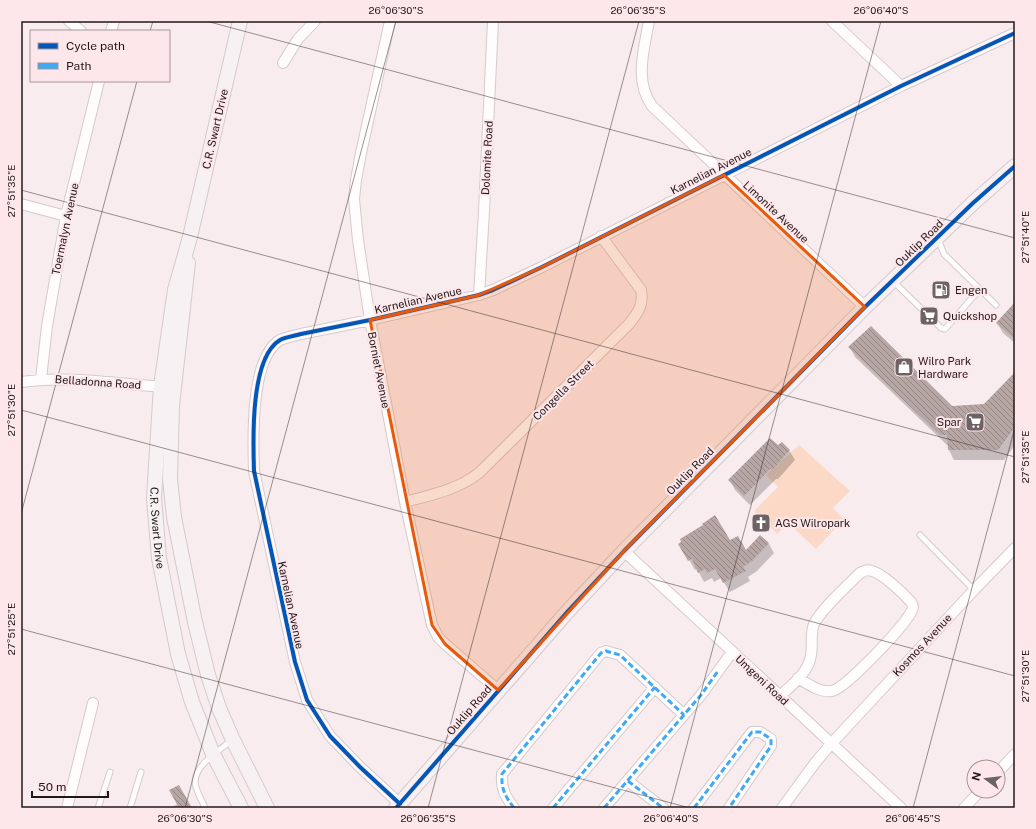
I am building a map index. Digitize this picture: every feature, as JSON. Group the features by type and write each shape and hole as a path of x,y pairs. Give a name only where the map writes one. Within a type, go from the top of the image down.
{"main road":[{"name":"C.R. Swart Drive","path":"240,21 190,237 175,290 168,387 154,498 159,558 178,654 192,702 213,754 241,808"},
{"name":"Ouklip Road","path":"398,806 568,611 624,551 972,202 1015,166"},
{"name":"C.R. Swart Drive","path":"168,387 172,413 170,479 174,517 195,622 208,675 219,708 232,740 267,808"}],"street":[{"path":"69,21 80,30"},
{"path":"283,63 298,39 315,21"},
{"name":"Borniet Avenue","path":"390,21 354,190 358,240 370,320 405,502 432,625 435,632 445,644 498,690"},
{"name":"Dolomite Road","path":"479,295 493,21"},
{"name":"Limonite Avenue","path":"649,21 641,67 644,89 648,100 657,111 865,308"},
{"path":"832,21 901,86"},
{"name":"Karnelian Avenue","path":"398,806 330,736 307,700 295,662 254,471 253,439 258,382 264,360 272,348 281,340 287,338 479,295 493,290 542,267 901,86 1015,33"},
{"name":"Toermalyn Avenue","path":"41,379 47,326 66,216 100,82"},
{"path":"21,204 66,216"},
{"name":"Congella Street","path":"405,502 454,488 463,484 479,473 629,324 639,312 642,297 641,290 601,236"},
{"name":"Belladonna Road","path":"21,382 41,379 80,380 168,387"},
{"name":"Kosmos Avenue","path":"782,808 831,744 1015,548"},
{"name":"Umgeni Road","path":"624,551 901,808"},
{"path":"780,696 798,678 810,662 814,623 860,573 867,570 872,571 884,578 913,605 912,610 903,624 845,684 832,691 818,689 798,678"},
{"path":"514,808 505,796 501,784 502,774 601,652 606,651 620,654 684,714"},
{"path":"604,808 628,782 701,695 732,652"},
{"path":"553,808 655,687"},
{"path":"67,808 93,702"},
{"path":"694,808 752,732 760,732 771,739 771,746 729,808"},
{"path":"1006,764 1015,754"},
{"path":"628,782 662,808"},
{"path":"964,808 972,799"}],"lane":[{"path":"938,237 944,254 996,305"},
{"path":"893,281 941,328 945,329 980,289"},
{"path":"920,535 974,590"},
{"path":"205,808 195,782 200,769 213,754 232,740"},
{"path":"98,808 110,772"},
{"path":"130,808 141,772"}],"highlighted area":[{"path":"724,175 865,307 624,551 498,690 445,644 432,625 370,320 479,295 542,267"}],"shaded area":[{"path":"799,445 850,491 833,508 844,519 816,549 788,523 777,534 754,511 778,487 766,475"}],"building":[{"path":"1015,302 1015,339 996,323"},
{"path":"871,326 952,406 984,404 1015,372 1015,414 1012,417 1015,420 1015,427 998,450 948,450 947,435 940,435 848,347"},
{"path":"770,438 778,445 782,442 790,450 772,470 770,469 744,496 728,480"},
{"path":"715,515 730,540 738,536 746,550 760,535 769,543 752,561 743,567 746,571 723,583 715,569 707,573 705,569 698,573 692,559 688,561 678,544 681,542 680,539 703,525 702,524"},
{"path":"179,785 192,808 179,808 169,790"}],"marked path":[{"path":"514,808 504,792 502,774 601,653 606,651 620,655 684,715"},
{"path":"604,808 701,695 718,671"},
{"path":"553,808 655,687"},
{"path":"694,808 752,732 760,732 771,739 771,746 729,808"},
{"path":"628,781 663,808"}],"cycle path":[{"path":"400,804 360,767 330,736 307,700 295,662 254,471 253,440 255,401 258,381 263,364 270,350 280,340 287,337 370,320 479,295 493,290 542,267 901,86 1015,33"},
{"path":"396,808 568,611 624,551 865,307 973,203 1015,166"}],"place":[{"name":"Engen","path":"941,290"},
{"name":"Quickshop","path":"929,316"},
{"name":"Wilro Park Hardware","path":"904,367"},
{"name":"Spar","path":"975,422"},
{"name":"AGS Wilropark","path":"761,523"}]}
